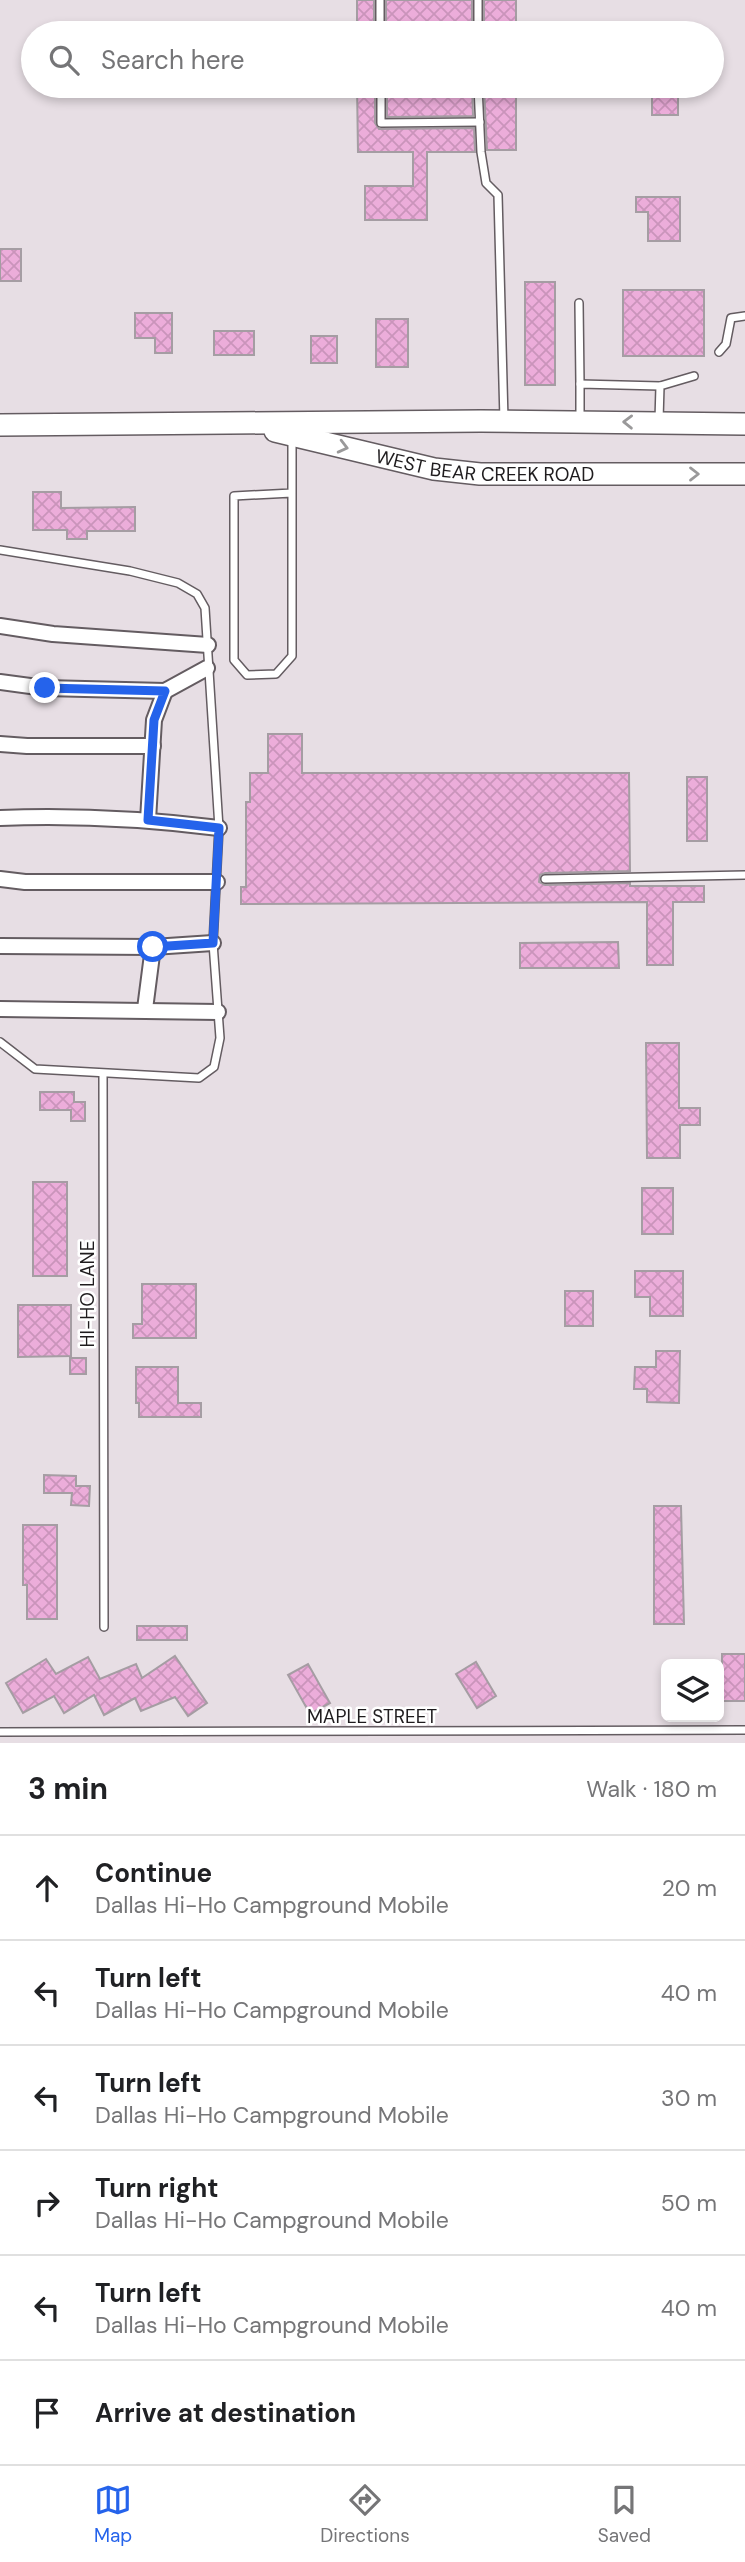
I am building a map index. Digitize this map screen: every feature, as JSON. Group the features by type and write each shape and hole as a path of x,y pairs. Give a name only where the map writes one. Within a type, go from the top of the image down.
{"main road":[{"name":"WEST BEAR CREEK ROAD","path":"0,425 504,421 745,424"},
{"name":"WEST BEAR CREEK ROAD","path":"229,423 292,434 434,469 480,474 745,474"}],"street":[{"path":"0,626 53,634 208,645"},
{"path":"0,682 45,688 165,691 207,668"},
{"path":"148,820 154,720 165,691"},
{"path":"0,744 153,746"},
{"path":"0,818 47,816 148,820 219,828"},
{"path":"0,879 25,882 217,883"},
{"path":"0,947 153,947 213,943"},
{"path":"145,1009 153,947"},
{"path":"0,1009 218,1012"}],"lane":[{"path":"380,0 380,21"},
{"path":"478,0 478,21"},
{"path":"381,98 381,123 480,122"},
{"path":"479,98 481,152 486,183 498,195 504,421"},
{"path":"579,303 580,421"},
{"path":"719,352 726,344 732,318 745,316"},
{"path":"580,384 660,386 694,376"},
{"path":"659,422 660,386"},
{"path":"292,434 292,493 292,656 276,674 247,675 234,660 234,496 292,493"},
{"path":"0,550 130,571 178,583 197,594 205,608 219,828 213,943 220,1038 215,1067 199,1077 35,1069 0,1042"},
{"path":"545,880 745,875"},
{"name":"HI-HO LANE","path":"103,1074 104,1627"},
{"name":"MAPLE STREET","path":"0,1732 745,1730"}],"building":[{"path":"357,0 374,0 374,21 357,21"},
{"path":"386,0 472,0 472,21 386,21"},
{"path":"484,0 516,0 516,21 484,21"},
{"path":"357,98 375,98 375,123 379,129 474,128 475,152 427,152 427,220 365,220 365,186 413,186 413,152 358,152"},
{"path":"387,98 472,98 473,116 387,117"},
{"path":"485,98 516,98 516,150 487,150"},
{"path":"652,98 678,98 678,115 652,115"},
{"path":"636,197 680,197 680,241 648,241 648,212 636,212"},
{"path":"0,249 21,249 21,281 0,281"},
{"path":"525,282 555,282 555,385 525,385"},
{"path":"623,290 704,290 704,356 623,356"},
{"path":"135,313 172,313 172,353 155,353 155,338 135,338"},
{"path":"376,319 408,319 408,367 376,367"},
{"path":"214,331 254,331 254,355 214,355"},
{"path":"311,336 337,336 337,363 311,363"},
{"path":"33,492 61,492 61,508 135,507 135,531 87,531 87,539 67,539 67,530 33,530"},
{"path":"268,734 302,734 302,773 629,773 630,871 545,873 540,875 539,882 545,885 630,883 630,886 704,886 704,902 673,902 673,965 647,965 647,902 241,904 241,887 246,887 246,802 250,802 250,773 268,773"},
{"path":"687,777 707,777 707,841 687,841"},
{"path":"618,942 619,968 520,968 520,943"},
{"path":"646,1043 679,1043 679,1108 700,1108 700,1125 680,1125 680,1158 647,1158"},
{"path":"40,1092 74,1092 74,1102 85,1102 85,1121 71,1121 71,1110 40,1110"},
{"path":"33,1182 67,1182 67,1276 33,1276"},
{"path":"642,1188 673,1188 673,1234 642,1234"},
{"path":"635,1271 683,1271 683,1316 650,1316 650,1297 635,1297"},
{"path":"142,1284 196,1284 196,1338 133,1338 133,1324 142,1324"},
{"path":"565,1291 593,1291 593,1326 565,1326"},
{"path":"18,1305 71,1305 71,1356 18,1357"},
{"path":"656,1351 680,1351 679,1403 647,1402 647,1389 634,1389 635,1367 656,1367"},
{"path":"70,1358 86,1358 86,1374 70,1374"},
{"path":"136,1367 178,1367 178,1403 201,1403 201,1417 139,1417 139,1403 136,1403"},
{"path":"44,1475 76,1476 76,1486 90,1486 89,1506 71,1505 72,1493 44,1493"},
{"path":"654,1506 681,1506 684,1624 654,1624"},
{"path":"23,1525 57,1525 57,1619 27,1619 27,1585 23,1585"},
{"path":"137,1626 187,1626 187,1640 137,1640"},
{"path":"722,1654 745,1654 745,1701 724,1701"},
{"path":"175,1656 207,1703 188,1716 175,1697 141,1711 135,1698 104,1715 94,1695 64,1713 54,1696 23,1713 6,1683 46,1659 56,1674 88,1657 100,1679 136,1664 142,1678"},
{"path":"476,1662 496,1696 477,1708 456,1674"},
{"path":"308,1664 330,1703 310,1714 288,1675"}],"route":[{"path":"45,688 165,691 154,720 148,820 219,828 213,943 153,947"}]}
